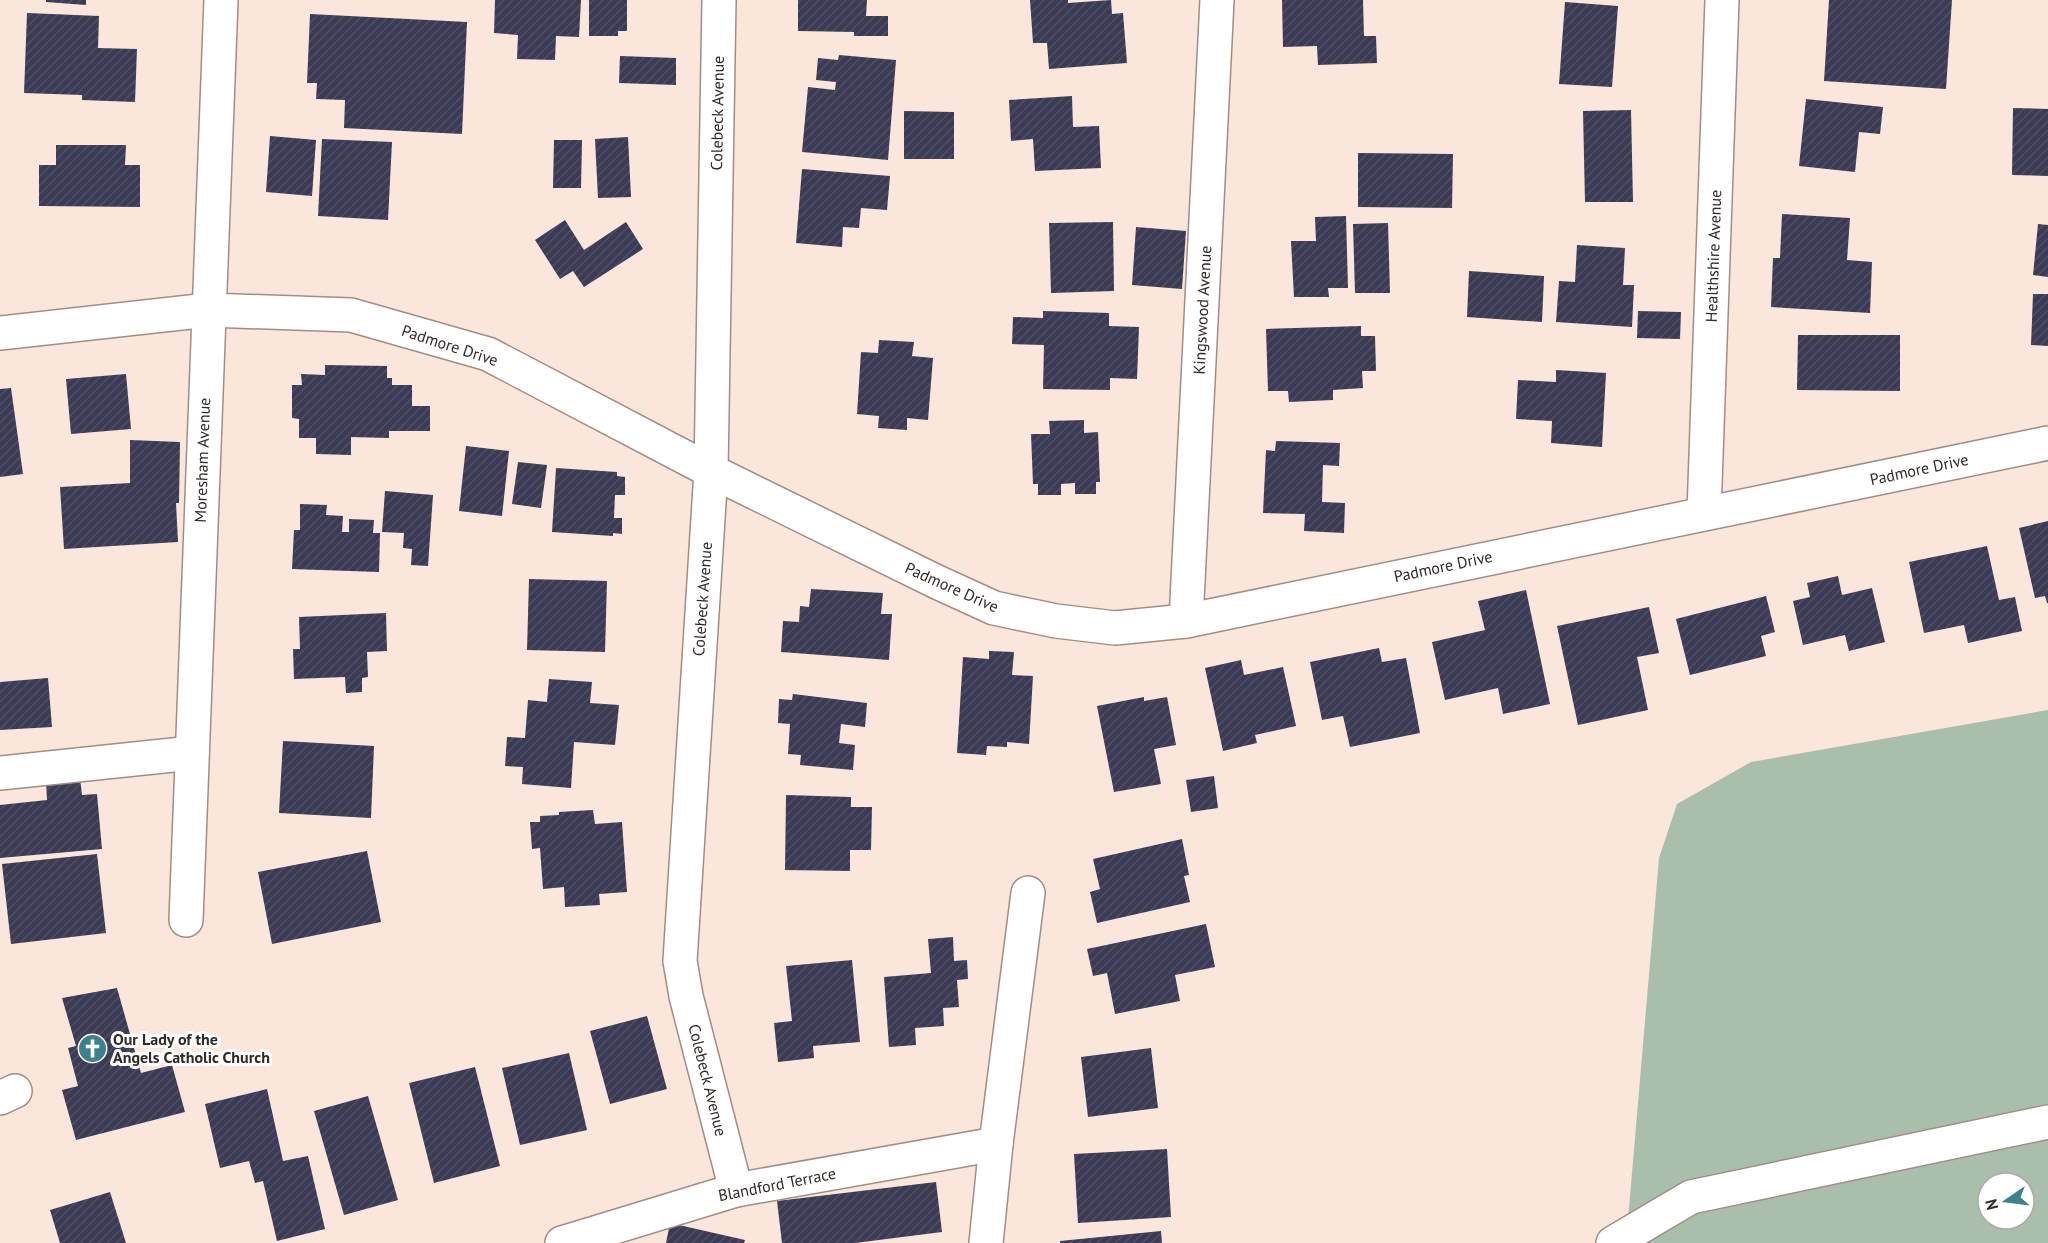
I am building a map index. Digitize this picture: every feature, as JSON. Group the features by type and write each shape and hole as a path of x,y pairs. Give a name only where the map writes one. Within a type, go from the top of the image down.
{"street":[{"name":"Moresham Avenue","path":"186,920 221,0"},
{"name":"Colebeck Avenue","path":"719,0 711,471 680,961 686,996 736,1190"},
{"name":"Kingswood Avenue","path":"1186,621 1217,0"},
{"name":"Healthshire Avenue","path":"1704,513 1722,0"},
{"name":"Padmore Drive","path":"0,333 208,310 351,315 488,354 711,471 994,608 1056,621 1115,628 1186,621 2048,442"},
{"path":"0,773 192,753"},
{"path":"986,1243 996,1144 1028,893"},
{"path":"1612,1243 1691,1197 2048,1122"},
{"name":"Blandford Terrace","path":"562,1243 736,1190 996,1144"}],"green space":[{"path":"2048,710 2048,1243 1626,1243 1659,858 1677,804 1751,762"}],"building":[{"path":"46,0 86,0 86,5 46,2"},
{"path":"495,0 581,0 579,37 556,36 555,60 517,59 518,35 494,33"},
{"path":"589,0 627,0 627,31 618,31 618,36 589,36"},
{"path":"798,0 867,0 866,16 888,16 888,36 854,36 854,32 798,31"},
{"path":"1030,0 1068,0 1068,3 1111,0 1112,14 1123,13 1127,63 1049,69 1047,43 1033,43"},
{"path":"1282,0 1363,0 1364,36 1376,36 1377,63 1318,65 1317,46 1283,47"},
{"path":"1829,0 1952,0 1946,89 1824,81"},
{"path":"1565,2 1618,6 1612,87 1559,84"},
{"path":"27,13 99,16 98,48 137,49 135,102 82,100 82,95 24,93"},
{"path":"310,14 467,22 462,134 344,128 345,100 316,99 317,83 307,83"},
{"path":"839,55 896,60 888,160 802,152 808,87 835,90 836,82 816,80 818,58 838,60"},
{"path":"620,56 676,58 676,85 619,83"},
{"path":"1072,96 1073,127 1099,126 1101,168 1035,171 1033,139 1011,141 1009,100"},
{"path":"1806,99 1883,107 1880,134 1859,132 1855,172 1799,166"},
{"path":"2013,108 2048,109 2048,176 2012,175"},
{"path":"1631,110 1633,202 1585,202 1583,111"},
{"path":"904,111 954,112 954,159 904,159"},
{"path":"270,136 316,140 312,196 266,192"},
{"path":"628,137 631,197 598,198 595,139"},
{"path":"322,139 392,142 388,220 318,216"},
{"path":"554,140 582,140 581,188 553,188"},
{"path":"56,145 126,145 125,165 140,165 140,207 39,206 39,165 56,165"},
{"path":"1358,153 1453,154 1452,208 1358,207"},
{"path":"802,169 890,176 887,210 861,208 859,228 843,227 842,247 796,243"},
{"path":"1782,214 1850,218 1847,260 1872,262 1870,313 1771,307 1773,258 1780,258"},
{"path":"1346,216 1348,288 1328,288 1329,297 1294,297 1291,241 1316,241 1315,217"},
{"path":"565,220 584,250 626,222 643,249 584,287 573,271 560,279 535,240"},
{"path":"1113,222 1114,291 1051,293 1049,223"},
{"path":"1388,223 1390,293 1355,293 1353,224"},
{"path":"2038,224 2048,225 2048,277 2033,275"},
{"path":"1136,227 1186,231 1182,289 1132,285"},
{"path":"1577,245 1625,248 1623,285 1634,285 1632,327 1556,322 1559,281 1575,282"},
{"path":"1469,271 1544,276 1542,322 1467,317"},
{"path":"2033,294 2048,294 2048,346 2031,345"},
{"path":"1043,311 1109,313 1109,326 1139,327 1137,379 1110,378 1110,390 1043,389 1044,345 1012,344 1013,317 1043,318"},
{"path":"1638,311 1681,312 1680,339 1637,338"},
{"path":"1361,326 1361,336 1375,336 1376,371 1362,371 1363,388 1333,390 1333,400 1289,402 1288,391 1268,391 1266,329"},
{"path":"1798,335 1900,335 1900,391 1797,390"},
{"path":"879,340 914,342 912,356 933,358 928,420 907,418 907,430 878,428 879,416 857,414 861,352 878,353"},
{"path":"325,365 387,366 387,378 392,378 392,385 412,385 412,406 430,406 430,431 389,431 389,438 351,437 351,455 316,454 316,438 299,438 299,419 292,418 292,385 302,385 301,374 325,375"},
{"path":"1556,370 1606,373 1602,447 1551,443 1552,421 1516,419 1518,380 1556,382"},
{"path":"126,374 131,429 71,434 66,379"},
{"path":"11,388 23,474 0,477 0,389"},
{"path":"1084,420 1084,433 1098,432 1100,482 1096,482 1096,494 1075,494 1075,483 1061,484 1061,495 1038,495 1038,484 1033,484 1031,434 1050,434 1049,421"},
{"path":"130,440 180,442 179,503 176,503 178,542 64,549 60,487 130,483"},
{"path":"1276,441 1340,443 1339,466 1323,465 1322,502 1345,503 1344,533 1304,531 1305,514 1263,513 1266,450 1275,451"},
{"path":"466,446 509,451 502,516 459,511"},
{"path":"518,462 547,465 541,508 512,504"},
{"path":"556,468 617,472 617,476 625,477 625,495 615,495 614,518 622,518 622,534 613,533 613,536 552,532"},
{"path":"385,491 433,495 428,566 411,565 412,549 403,548 404,533 382,532"},
{"path":"300,504 327,505 326,515 343,516 342,532 349,532 349,519 374,520 373,533 380,533 379,572 292,569 294,530 300,530"},
{"path":"2048,521 2047,603 2045,596 2035,598 2019,528"},
{"path":"1987,546 1999,600 2015,597 2022,631 1968,643 1964,625 1924,633 1909,562"},
{"path":"1838,576 1842,595 1872,588 1885,642 1849,651 1845,635 1803,645 1793,601 1810,597 1807,583"},
{"path":"529,579 607,581 605,652 527,650"},
{"path":"811,589 883,593 881,614 892,614 889,660 781,652 783,621 799,622 800,606 809,607"},
{"path":"1526,590 1550,704 1503,714 1498,688 1445,700 1432,642 1485,630 1478,601"},
{"path":"1766,596 1775,632 1761,636 1766,656 1690,675 1676,619"},
{"path":"1649,607 1659,653 1637,657 1648,710 1578,725 1557,626"},
{"path":"386,613 387,651 367,652 368,677 362,678 362,692 346,693 345,677 294,679 293,649 300,649 299,617"},
{"path":"1379,648 1382,662 1406,658 1420,733 1350,747 1343,716 1322,720 1310,662"},
{"path":"989,651 1014,652 1012,675 1033,676 1029,744 1007,742 1007,747 987,746 986,755 957,753 963,657 989,659"},
{"path":"1241,660 1244,675 1283,667 1296,726 1255,735 1257,743 1223,751 1205,668"},
{"path":"48,678 52,727 0,730 0,682"},
{"path":"549,679 592,682 590,703 619,705 615,745 574,742 571,788 522,784 523,767 505,766 507,737 525,738 528,700 547,702"},
{"path":"793,694 867,703 865,727 841,724 839,743 855,745 853,770 800,765 801,755 788,754 790,724 778,723 779,699 792,700"},
{"path":"1144,697 1144,701 1167,697 1176,745 1154,749 1161,784 1114,792 1097,706"},
{"path":"283,741 374,746 371,818 279,813"},
{"path":"1214,776 1218,808 1191,812 1186,780"},
{"path":"80,778 82,795 97,794 102,849 0,858 0,805 47,800 46,781"},
{"path":"786,795 851,797 851,807 872,807 871,850 850,850 850,871 785,870"},
{"path":"593,810 595,824 622,822 627,892 599,894 600,905 565,907 564,887 543,889 540,848 532,849 530,822 540,822 540,816 559,815 559,812"},
{"path":"1182,839 1189,875 1184,876 1190,902 1097,923 1090,892 1100,889 1093,859"},
{"path":"367,851 381,922 272,944 258,872"},
{"path":"97,854 106,933 11,944 2,864"},
{"path":"1206,924 1215,967 1175,975 1180,1001 1115,1014 1107,973 1093,976 1087,949"},
{"path":"953,937 954,961 967,960 968,979 957,980 959,1007 943,1008 944,1026 915,1028 916,1045 889,1047 884,977 931,973 928,939"},
{"path":"852,960 860,1042 813,1046 814,1058 778,1062 774,1023 792,1021 786,966"},
{"path":"117,988 141,1073 172,1065 185,1112 76,1140 62,1090 78,1086 68,1048 76,1046 62,998"},
{"path":"647,1016 667,1089 610,1104 590,1031"},
{"path":"1151,1048 1158,1108 1088,1117 1081,1057"},
{"path":"569,1053 587,1130 520,1145 502,1068"},
{"path":"475,1067 500,1166 434,1183 409,1083"},
{"path":"267,1089 283,1161 308,1156 325,1229 277,1241 263,1181 255,1183 249,1161 220,1168 205,1104"},
{"path":"368,1096 398,1200 344,1215 314,1111"},
{"path":"1167,1149 1171,1217 1078,1223 1074,1154"},
{"path":"936,1182 942,1232 855,1243 782,1243 777,1201"},
{"path":"110,1192 126,1243 60,1243 50,1210"},
{"path":"670,1223 745,1240 744,1243 666,1243"},
{"path":"1161,1231 1162,1243 1060,1243 1060,1241"}],"place":[{"name":"Our Lady of the Angels Catholic Church","path":"92,1048"}]}
